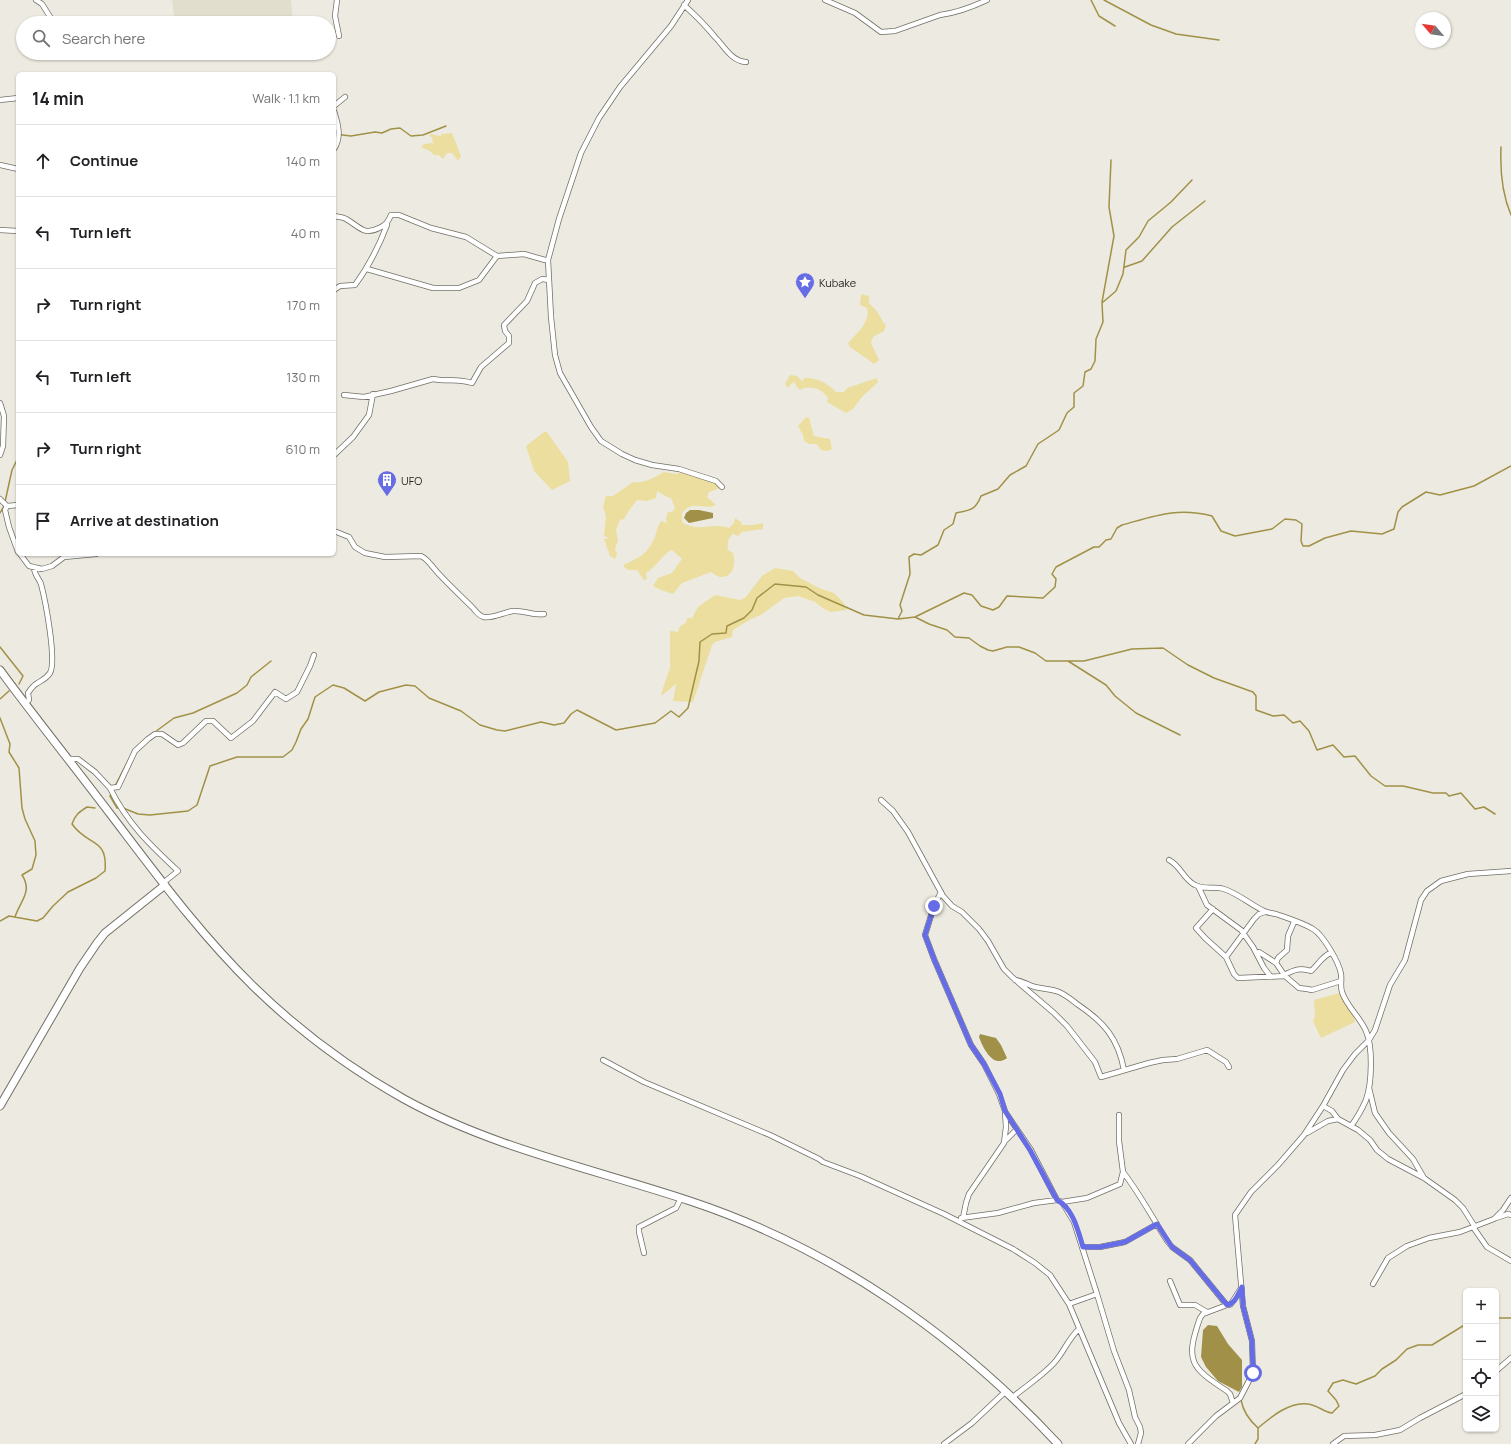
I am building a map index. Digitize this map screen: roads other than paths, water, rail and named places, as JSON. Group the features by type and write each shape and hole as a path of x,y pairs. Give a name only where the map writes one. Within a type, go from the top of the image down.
{"main road":[{"path":"0,670 164,884 227,960 261,994 306,1033 338,1057 372,1080 423,1108 471,1130 530,1152 681,1198 729,1215 789,1242 873,1288 910,1312 948,1341 1013,1397 1058,1444"},
{"path":"0,1106 80,968 97,943 105,933 164,884"}],"street":[{"path":"335,16 337,0"},
{"path":"688,0 670,26 620,87 592,128 581,153 559,219 548,260 550,317 560,373 591,427 601,441 622,454 636,460 652,465 678,469 716,481 722,487"},
{"path":"825,0 855,13 881,32 895,31 987,0"},
{"path":"38,1 42,4 50,16"},
{"path":"684,5 716,37 727,52 743,62 746,62"},
{"path":"336,21 339,36"},
{"path":"336,104 345,97"},
{"path":"0,100 16,98"},
{"path":"336,118 339,128 336,146"},
{"path":"0,165 16,169"},
{"path":"336,289 340,286 355,285 367,269 368,264 379,245 392,216 400,215 431,228 466,237 497,256 524,254 548,260"},
{"path":"336,216 345,218 365,232 374,231 387,225"},
{"path":"0,230 16,231"},
{"path":"367,269 433,288 459,288 479,280 497,256"},
{"path":"344,395 364,397 433,379 461,379 472,382 481,367 508,343 509,336 504,331 504,325 527,301 535,282 542,279 549,280"},
{"path":"336,453 353,437 369,414 373,394"},
{"path":"0,403 4,416 0,454"},
{"path":"0,499 7,506"},
{"path":"7,506 16,505"},
{"path":"7,506 5,510 9,527 16,545"},
{"path":"336,532 349,537 355,547 365,553 385,557 425,557 437,572 478,615 484,618 515,611 539,615 544,614"},
{"path":"21,556 29,566 42,569 52,566 64,557 75,556"},
{"path":"25,704 29,700 28,693 35,684 45,680 53,665 44,599 40,582 34,573 34,568"},
{"path":"110,788 118,787 135,751 155,734 162,734 173,744 178,745 183,743 206,721 212,721 231,738 253,721 275,692 286,699 297,692 314,655"},
{"path":"68,760 78,759 95,772 110,788 125,815 139,834 178,871 164,884"},
{"path":"881,800 893,811 908,832 941,892 952,906 962,912 979,929 988,941 1004,969 1067,1026 1095,1062 1101,1078 1124,1070 1163,1060 1177,1060 1207,1050 1226,1062 1229,1067"},
{"path":"1169,860 1175,863 1187,880 1198,886 1215,887 1226,890 1265,912 1313,929 1328,945 1339,968 1341,975 1341,990 1346,1002 1362,1024 1369,1040 1370,1061 1368,1088 1363,1106 1351,1126"},
{"path":"1188,1444 1216,1416 1240,1398 1253,1373 1252,1341 1243,1306 1235,1215 1251,1192 1278,1165 1304,1135 1323,1106 1343,1070 1355,1054 1369,1040 1375,1030 1390,985 1405,960 1421,900 1427,891 1441,881 1468,874 1500,873 1511,871"},
{"path":"1198,886 1205,901 1243,934 1257,953 1264,968 1271,977"},
{"path":"941,892 934,906 925,935 971,1045 984,1064 1000,1094 1005,1111 1006,1127 1004,1142"},
{"path":"1213,909 1196,928 1226,957 1234,974 1238,978 1285,976 1293,970 1302,968 1311,971 1321,962 1323,958 1332,953"},
{"path":"1226,957 1259,914 1265,912"},
{"path":"1276,963 1278,958 1287,950 1288,936 1294,922"},
{"path":"1257,953 1259,952 1276,963 1285,976 1298,988 1312,990 1341,981"},
{"path":"1015,980 1023,981 1031,986 1060,993 1096,1018 1108,1030 1115,1042 1124,1070"},
{"path":"603,1060 644,1082 770,1135 819,1158 823,1162 860,1176 954,1219 1013,1249 1035,1263 1050,1275 1069,1304 1119,1423 1131,1444"},
{"path":"1368,1088 1375,1113 1389,1133 1407,1151 1424,1178"},
{"path":"1323,1106 1332,1111 1338,1119 1351,1126 1370,1140 1377,1150 1388,1159 1424,1178 1455,1200 1463,1208 1487,1247 1511,1261"},
{"path":"1005,1111 1030,1150 1057,1200"},
{"path":"954,1219 998,1213 1034,1203 1057,1200 1062,1202 1087,1198 1117,1186 1122,1181 1123,1172 1119,1141 1119,1115"},
{"path":"1304,1135 1328,1121 1338,1119"},
{"path":"963,1218 969,1194 1004,1142 1017,1129"},
{"path":"1123,1172 1137,1191 1172,1247 1190,1260 1227,1305"},
{"path":"644,1253 639,1227 676,1208 681,1198"},
{"path":"1494,1219 1503,1210 1511,1198"},
{"path":"1062,1202 1074,1222 1083,1247 1114,1351 1129,1390 1135,1417 1140,1427 1141,1433 1138,1444"},
{"path":"1373,1284 1388,1258 1407,1246 1429,1238 1460,1232 1508,1214 1511,1215"},
{"path":"1083,1247 1100,1247 1125,1242 1157,1224"},
{"path":"1170,1281 1180,1305 1194,1305 1207,1312"},
{"path":"1233,1404 1232,1398 1227,1391 1200,1371 1194,1364 1192,1347 1198,1323 1203,1314 1231,1304 1242,1287"},
{"path":"1069,1304 1097,1294"},
{"path":"1013,1397 1053,1365 1062,1353 1070,1338 1080,1329"},
{"path":"1499,1368 1511,1358"},
{"path":"944,1444 972,1423 1006,1391"},
{"path":"1333,1444 1344,1436 1375,1435 1400,1430 1463,1396"}],"waterway":[{"path":"1091,0 1099,16 1115,26"},
{"path":"1104,0 1151,25 1176,34 1219,40"},
{"path":"336,134 351,136 375,132 382,133 391,129 400,128 411,136 423,135 446,126"},
{"path":"1501,147 1502,182 1511,215"},
{"path":"1102,302 1114,236 1109,207 1111,160"},
{"path":"898,619 902,611 900,605 910,574 909,557 914,554 921,555 938,545 944,530 953,524 956,513 972,509 977,505 981,496 998,489 1010,475 1026,466 1038,444 1059,430 1067,413 1074,407 1074,393 1083,386 1085,372 1091,369 1095,361 1096,339 1103,322 1102,303 1116,291 1123,274 1126,250 1139,237 1148,221 1171,202 1192,180"},
{"path":"1125,267 1142,261 1172,227 1205,201"},
{"path":"5,502 12,470 16,462"},
{"path":"123,808 138,814 150,815 188,811 197,805 210,766 237,757 283,757 292,750 301,729 308,719 315,697 333,685 344,688 365,701 379,692 406,685 415,686 429,698 461,711 480,725 505,731 541,722 554,725 564,723 571,714 577,710 616,730 655,723 671,711 679,717 688,708 699,661 700,642 712,634 726,633 727,626 744,618 752,610 757,598 775,584 806,587 818,595 864,615 898,619 915,617 964,593 972,595 981,606 993,610 999,607 1007,596 1043,598 1055,587 1056,579 1052,574 1056,567 1094,547 1099,547 1106,540 1111,539 1117,528 1122,525 1166,514 1188,512 1199,513 1212,516 1221,531 1235,536 1272,529 1285,519 1296,520 1302,524 1301,541 1303,546 1309,546 1325,538 1351,531 1382,534 1394,529 1398,512 1402,507 1426,492 1440,495 1474,486 1511,466"},
{"path":"0,513 4,506"},
{"path":"915,617 929,624 947,630 955,637 969,638 988,650 993,651 1007,647 1019,647 1035,653 1046,661 1068,661 1106,685 1115,696 1136,713 1180,735"},
{"path":"0,647 23,676 19,684"},
{"path":"1068,661 1084,661 1132,649 1163,648 1188,665 1214,678 1253,692 1256,696 1256,710 1273,716 1284,715 1293,723 1300,721 1309,731 1317,750 1333,745 1344,757 1355,756 1371,776 1385,786 1403,786 1433,793 1446,793 1449,796 1461,793 1475,809 1484,807 1495,814"},
{"path":"155,732 174,718 193,713 237,693 247,685 251,677 271,661"},
{"path":"0,699 9,691"},
{"path":"0,718 10,744 9,752 19,768 22,808 25,819 35,841 36,855 32,869 22,875 25,881 26,892 15,917"},
{"path":"115,786 128,761"},
{"path":"112,793 110,796 117,808 120,808"},
{"path":"0,921 9,916 37,921 43,918 68,892 96,878 105,871 105,860 100,847 84,836 72,824 76,816 82,810 87,807 95,808"},
{"path":"1499,1318 1511,1318"},
{"path":"1255,1444 1258,1439 1258,1428 1288,1407 1308,1404 1332,1413 1339,1406 1328,1391 1333,1383 1343,1380 1356,1384 1375,1376 1382,1369 1396,1360 1407,1349 1418,1345 1432,1345 1463,1326"},
{"path":"1241,1400 1247,1415 1258,1428"}],"place":[{"name":"Kubake","path":"805,299"},
{"name":"UFO","path":"387,497"}]}
